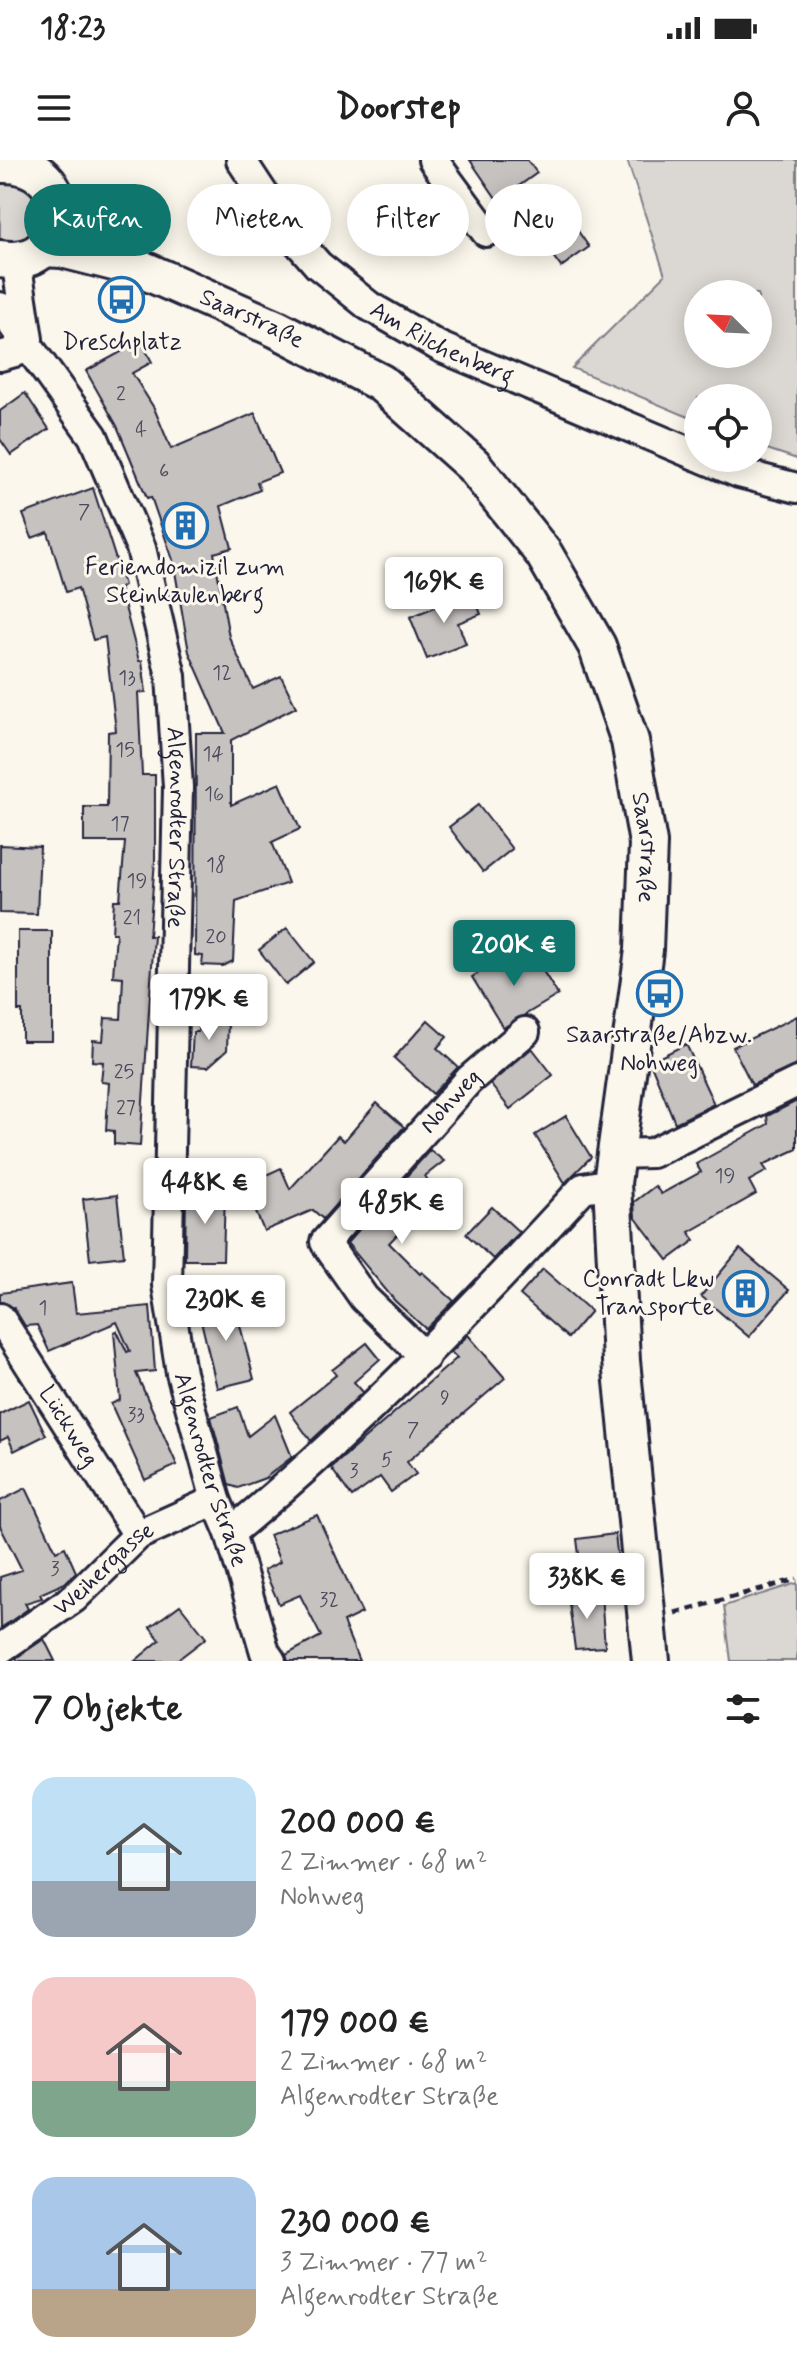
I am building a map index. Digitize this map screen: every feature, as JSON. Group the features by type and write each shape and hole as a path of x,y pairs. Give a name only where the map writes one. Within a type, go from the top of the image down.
{"street":[{"name":"Am Rilchenberg","path":"241,160 293,237 318,265 369,306 440,347 684,450"},
{"path":"433,160 485,231"},
{"path":"2,163 27,166 52,182 57,229 21,256"},
{"name":"Saarstraße","path":"52,182 74,225 141,269 277,329 381,383 473,465 544,554 597,646 630,741 648,843 644,950 613,1169 621,1361 651,1661"},
{"name":"Saarstraße","path":"21,256 62,249 141,269"},
{"name":"Algenrodter Straße","path":"21,256 18,273 29,348"},
{"name":"Algenrodter Straße","path":"0,307 93,436 141,548 171,676 178,787 167,1285 181,1373 216,1500 230,1533 265,1652 271,1661"},
{"path":"0,356 29,348"},
{"name":"Am Rilchenberg","path":"737,472 797,488"},
{"name":"Nohweg","path":"425,1357 364,1298 325,1242 469,1080 525,1032"},
{"path":"230,1533 303,1473 425,1357 583,1188 613,1169 797,1082"},
{"name":"Lückweg","path":"0,1318 138,1535"},
{"name":"Weihergasse","path":"0,1649 74,1598 138,1535 216,1500"}],"path":[{"path":"647,1620 797,1579"}],"shaded area":[{"path":"627,160 797,160 797,459 772,451 772,384 684,384 684,415 572,368 665,275"},
{"path":"9,181 24,188 23,240 0,241 0,182"},
{"path":"797,1583 797,1661 731,1661 724,1606"}],"building":[{"path":"470,160 527,160 537,173 522,184 486,184"},
{"path":"582,237 589,247 582,252"},
{"path":"553,256 576,256 561,267"},
{"path":"141,341 152,362 132,373 154,408 171,449 255,413 280,473 257,482 260,490 221,506 232,548 214,553 229,637 253,689 281,676 296,707 231,740 231,805 280,783 300,829 272,842 288,883 236,901 233,961 223,966 202,965 203,956 195,955 196,733 225,733 189,652 173,560 151,497 147,498 117,426 86,371"},
{"path":"25,393 49,429 11,455 0,439 0,411"},
{"path":"93,488 124,585 120,588 139,661 142,661 146,692 138,693 142,775 155,775 155,860 149,936 154,936 140,1146 114,1144 114,1131 106,1130 109,1083 101,1082 103,1062 92,1061 93,1040 103,1041 105,1018 121,1019 123,977 113,976 116,933 112,933 114,900 120,900 125,842 84,842 84,807 107,807 108,732 116,731 105,637 93,640 78,588 66,592 48,532 32,538 23,514"},
{"path":"472,592 481,614 458,623 466,644 427,659 410,617"},
{"path":"478,805 512,849 483,872 449,827"},
{"path":"0,845 40,847 37,914 0,913"},
{"path":"287,928 314,962 286,985 259,950"},
{"path":"18,931 52,931 52,1041 22,1041 22,1011 18,1011"},
{"path":"507,955 514,967 533,955 558,995 503,1028 472,977"},
{"path":"797,1016 797,1065 752,1085 733,1047"},
{"path":"199,1019 228,1021 227,1050 208,1067 191,1066 193,1032 198,1032"},
{"path":"428,1020 447,1037 437,1048 458,1067 433,1094 394,1058"},
{"path":"686,1044 714,1104 675,1123 650,1062"},
{"path":"532,1048 553,1075 510,1109 490,1084"},
{"path":"797,1101 797,1149 763,1165 767,1171 749,1181 756,1194 689,1232 695,1240 668,1260 635,1217 634,1202 655,1186 661,1194 701,1172 696,1164 768,1124 767,1116"},
{"path":"377,1103 404,1127 323,1219 313,1210 264,1231 244,1185 281,1168 290,1189 338,1136 344,1141"},
{"path":"566,1116 591,1157 565,1183 535,1135"},
{"path":"430,1150 444,1161 425,1176 437,1193 389,1243 420,1274 422,1272 454,1301 426,1329 395,1301 347,1243"},
{"path":"225,1192 223,1260 185,1260 186,1193"},
{"path":"117,1195 124,1256 90,1260 83,1199"},
{"path":"492,1207 519,1232 493,1259 466,1234"},
{"name":"Conradt Lkw Transporte","path":"740,1249 789,1290 749,1337 701,1296"},
{"path":"543,1269 591,1311 568,1338 520,1295"},
{"path":"72,1283 76,1313 150,1306 155,1371 136,1373 177,1465 145,1480 111,1404 120,1400 114,1332 117,1331 127,1352 130,1351 117,1322 49,1351 37,1325 25,1326 14,1308 0,1301 0,1293"},
{"path":"231,1291 254,1379 217,1388 198,1308 221,1302"},
{"path":"468,1335 505,1378 407,1462 416,1474 391,1492 380,1477 352,1497 331,1468 457,1358 451,1352"},
{"path":"367,1343 380,1359 354,1382 363,1392 311,1441 290,1412 336,1375 332,1370"},
{"path":"29,1400 46,1435 14,1451 8,1437 0,1441 0,1414"},
{"path":"238,1407 248,1436 275,1415 292,1457 265,1478 238,1488 229,1485 211,1417"},
{"path":"26,1488 56,1551 65,1547 76,1572 65,1583 40,1594 42,1598 25,1603 28,1609 1,1628 0,1577 22,1570 0,1526 0,1501"},
{"path":"317,1515 362,1613 343,1622 359,1661 288,1661 286,1655 321,1636 300,1595 279,1604 264,1570 280,1562 269,1535"},
{"path":"615,1534 621,1590 584,1595 577,1539"},
{"path":"601,1594 605,1647 575,1649 568,1596"},
{"path":"180,1605 206,1638 176,1661 135,1661 160,1640 150,1627"},
{"path":"44,1639 55,1661 18,1661 16,1658"}],"place":[{"name":"Dreschplatz","path":"122,300"},
{"name":"Feriendomizil zum Steinkaulenberg","path":"185,525"},
{"name":"Saarstraße/Abzw. Nohweg","path":"659,993"},
{"name":"Conradt Lkw Transporte","path":"745,1293"}]}
